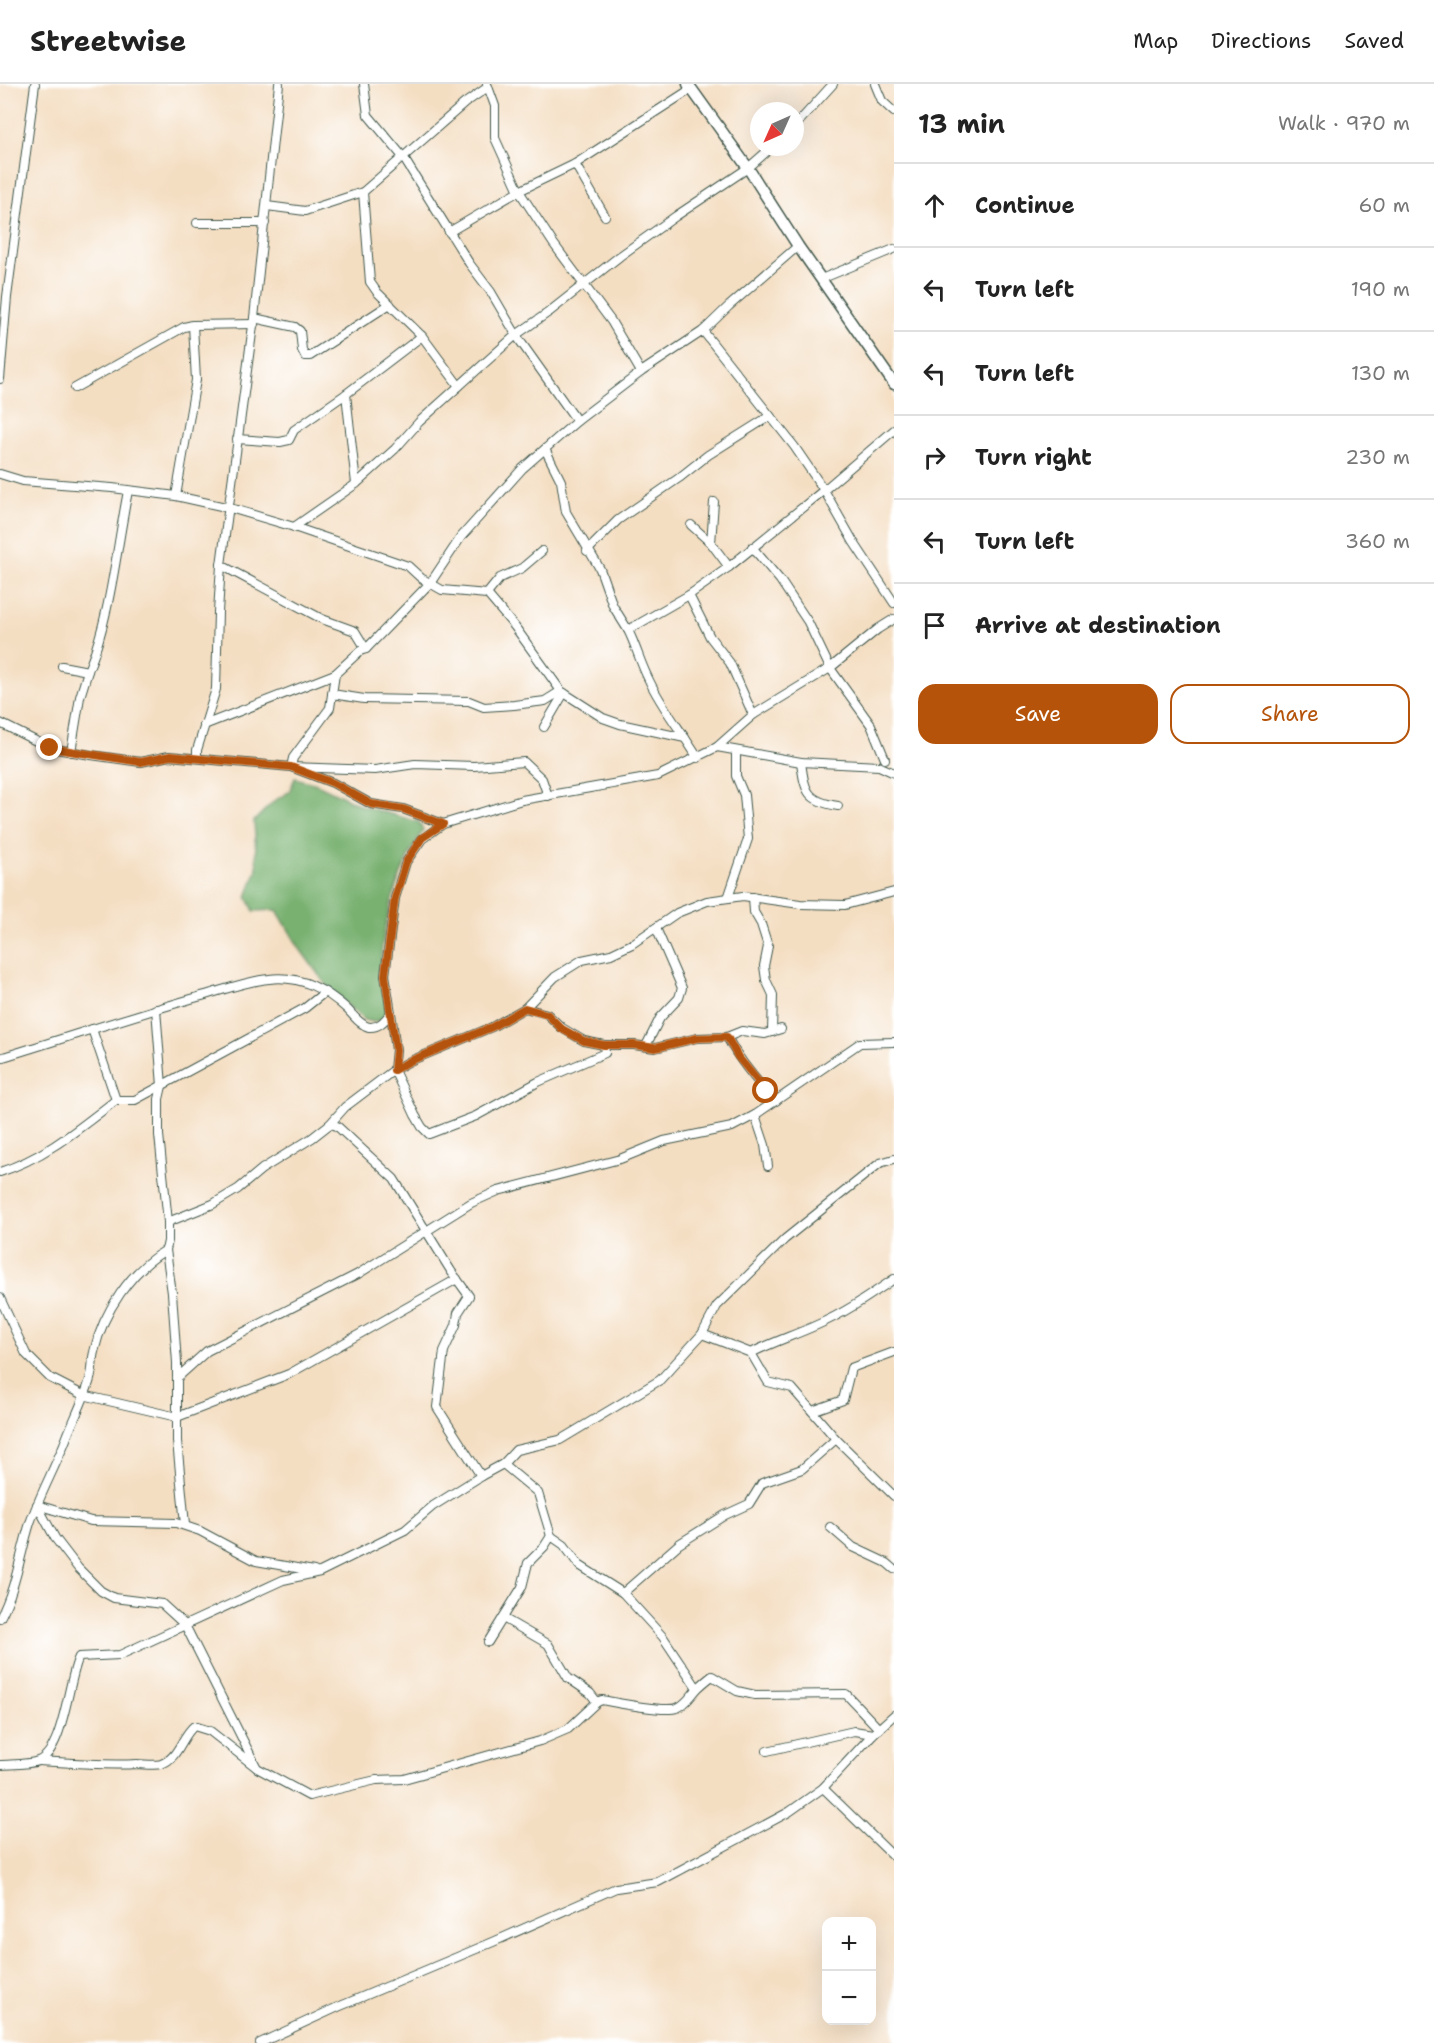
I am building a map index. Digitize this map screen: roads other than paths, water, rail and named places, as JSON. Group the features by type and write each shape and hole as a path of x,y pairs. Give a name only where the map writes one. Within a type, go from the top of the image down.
{"street":[{"path":"0,379 7,297 35,84"},
{"path":"197,758 197,750 216,689 221,565 254,321 279,84"},
{"path":"364,84 368,115 403,157 469,263 491,292 516,335 577,421"},
{"path":"804,116 833,84"},
{"path":"875,84 882,101 894,112"},
{"path":"267,206 305,211 363,192 488,85 495,106 495,138 519,191 553,243 611,321 641,372"},
{"path":"449,232 519,191 575,164 690,87 748,168 798,246 894,384"},
{"path":"294,527 356,484 395,449 418,422 516,335 676,216 748,168 762,156"},
{"path":"575,164 605,216"},
{"path":"363,192 370,282 377,292 422,336 459,386"},
{"path":"197,223 265,223"},
{"path":"204,725 335,674 360,651 366,649 431,582 461,537 522,469 577,421 641,372 703,331 798,246"},
{"path":"821,279 894,249"},
{"path":"75,388 184,327 254,321 295,327 300,331 305,356 310,356 390,304"},
{"path":"176,496 196,380 193,325"},
{"path":"703,331 794,446 894,603"},
{"path":"237,439 280,442 289,440 294,430 422,336"},
{"path":"346,394 356,484"},
{"path":"587,551 618,520 708,456 770,417"},
{"path":"628,630 689,595 729,567 894,430"},
{"path":"545,449 561,481 566,512 587,551 600,569 613,606 639,651 647,676 659,700 698,758"},
{"path":"0,474 23,481 176,496 230,508 408,566 421,578 442,590 487,594 515,627 562,692 603,718 620,724 685,738"},
{"path":"70,752 80,697 102,627 128,491"},
{"path":"711,543 714,501"},
{"path":"691,525 711,543 729,567"},
{"path":"752,547 780,580 808,622 830,668 871,725 882,763 894,773"},
{"path":"487,594 500,578 522,568 542,551"},
{"path":"221,565 322,619 355,631 366,649"},
{"path":"689,595 710,636 730,663 753,715"},
{"path":"604,1045 606,1053 538,1082 476,1116 429,1134 422,1127 394,1070 396,1050 385,975 395,898 406,862 422,838 443,824 522,800 658,776 698,758 717,747 753,715 830,668 894,619"},
{"path":"62,666 88,671"},
{"path":"291,767 292,758 330,708 335,674"},
{"path":"332,694 364,699 468,701 484,707 545,701 562,692"},
{"path":"544,727 562,692"},
{"path":"0,723 50,748 141,762 170,756 291,767 375,770 415,764 474,766 524,762 542,779 548,796"},
{"path":"717,747 801,762 882,763 894,753"},
{"path":"728,898 748,839 744,795 736,776 736,751"},
{"path":"801,762 804,783 809,793 820,803 838,806"},
{"path":"291,767 333,783 371,804 403,809 443,824"},
{"path":"168,1222 213,1204 238,1189 262,1169 312,1138 330,1124 345,1107 394,1070 410,1061 492,1027 525,1008 555,977 582,960 612,954 632,944 677,913 707,901 742,896 800,904 845,905 894,892"},
{"path":"753,897 754,912 761,924 768,946 764,966 766,980 773,995 772,1032"},
{"path":"646,1046 660,1018 679,998 682,987 656,927"},
{"path":"0,1058 156,1009 268,978 293,979 316,986 369,1027 378,1026 391,1013"},
{"path":"0,1172 51,1149 116,1100 135,1100 305,1008 325,992"},
{"path":"525,1008 547,1014 562,1029 584,1041 604,1045 655,1048 710,1037 727,1037 742,1031 765,1034 781,1029"},
{"path":"156,1009 162,1086 159,1099 159,1135 168,1222 166,1250 172,1293 177,1417 185,1525"},
{"path":"92,1029 116,1100"},
{"path":"727,1037 750,1073 776,1101"},
{"path":"177,1378 207,1351 358,1274 471,1203 498,1191 621,1159 664,1141 732,1127 755,1115 860,1043 894,1042"},
{"path":"755,1115 765,1145 768,1166"},
{"path":"330,1124 337,1126 394,1179 469,1296 458,1313 456,1325 444,1351 437,1407 481,1476"},
{"path":"39,1761 47,1754 59,1732 79,1658 120,1655 283,1580 320,1572 405,1530 433,1506 504,1464 516,1450 560,1440 660,1380 702,1334 717,1306 785,1239 880,1163 894,1159"},
{"path":"0,1618 6,1608 19,1570 24,1542 37,1505 62,1453 91,1376 94,1353 109,1313 123,1289 151,1258 166,1250"},
{"path":"0,1298 26,1354 50,1378 83,1395 177,1417 289,1374 457,1279"},
{"path":"751,1353 817,1325 861,1302 894,1279"},
{"path":"702,1334 751,1353 768,1382 792,1388 836,1439 894,1496"},
{"path":"812,1411 843,1400 851,1368 894,1352"},
{"path":"623,1593 679,1544 725,1515 749,1504 762,1483 802,1469 836,1439"},
{"path":"504,1464 538,1493 551,1536 564,1545 579,1565 623,1593 663,1637 697,1688"},
{"path":"37,1505 91,1521 166,1522 185,1525 256,1560 320,1572"},
{"path":"37,1505 55,1538 101,1591 114,1598 162,1604 185,1624 257,1768"},
{"path":"830,1527 853,1547 894,1569"},
{"path":"488,1642 522,1587 528,1563 544,1547 551,1536"},
{"path":"503,1618 548,1644 568,1678 590,1693 597,1702"},
{"path":"0,1765 39,1761 113,1765 161,1764 175,1754 185,1734 194,1726 210,1731 257,1768 309,1796 376,1780 404,1779 540,1741 568,1729 602,1700 632,1707 647,1706 669,1709 678,1707 712,1676 737,1691 755,1695 846,1694 876,1732"},
{"path":"260,2043 338,2007 616,1888 658,1882 789,1812 823,1788 894,1715"},
{"path":"767,1751 854,1731 876,1732"},
{"path":"823,1788 894,1857"}]}
